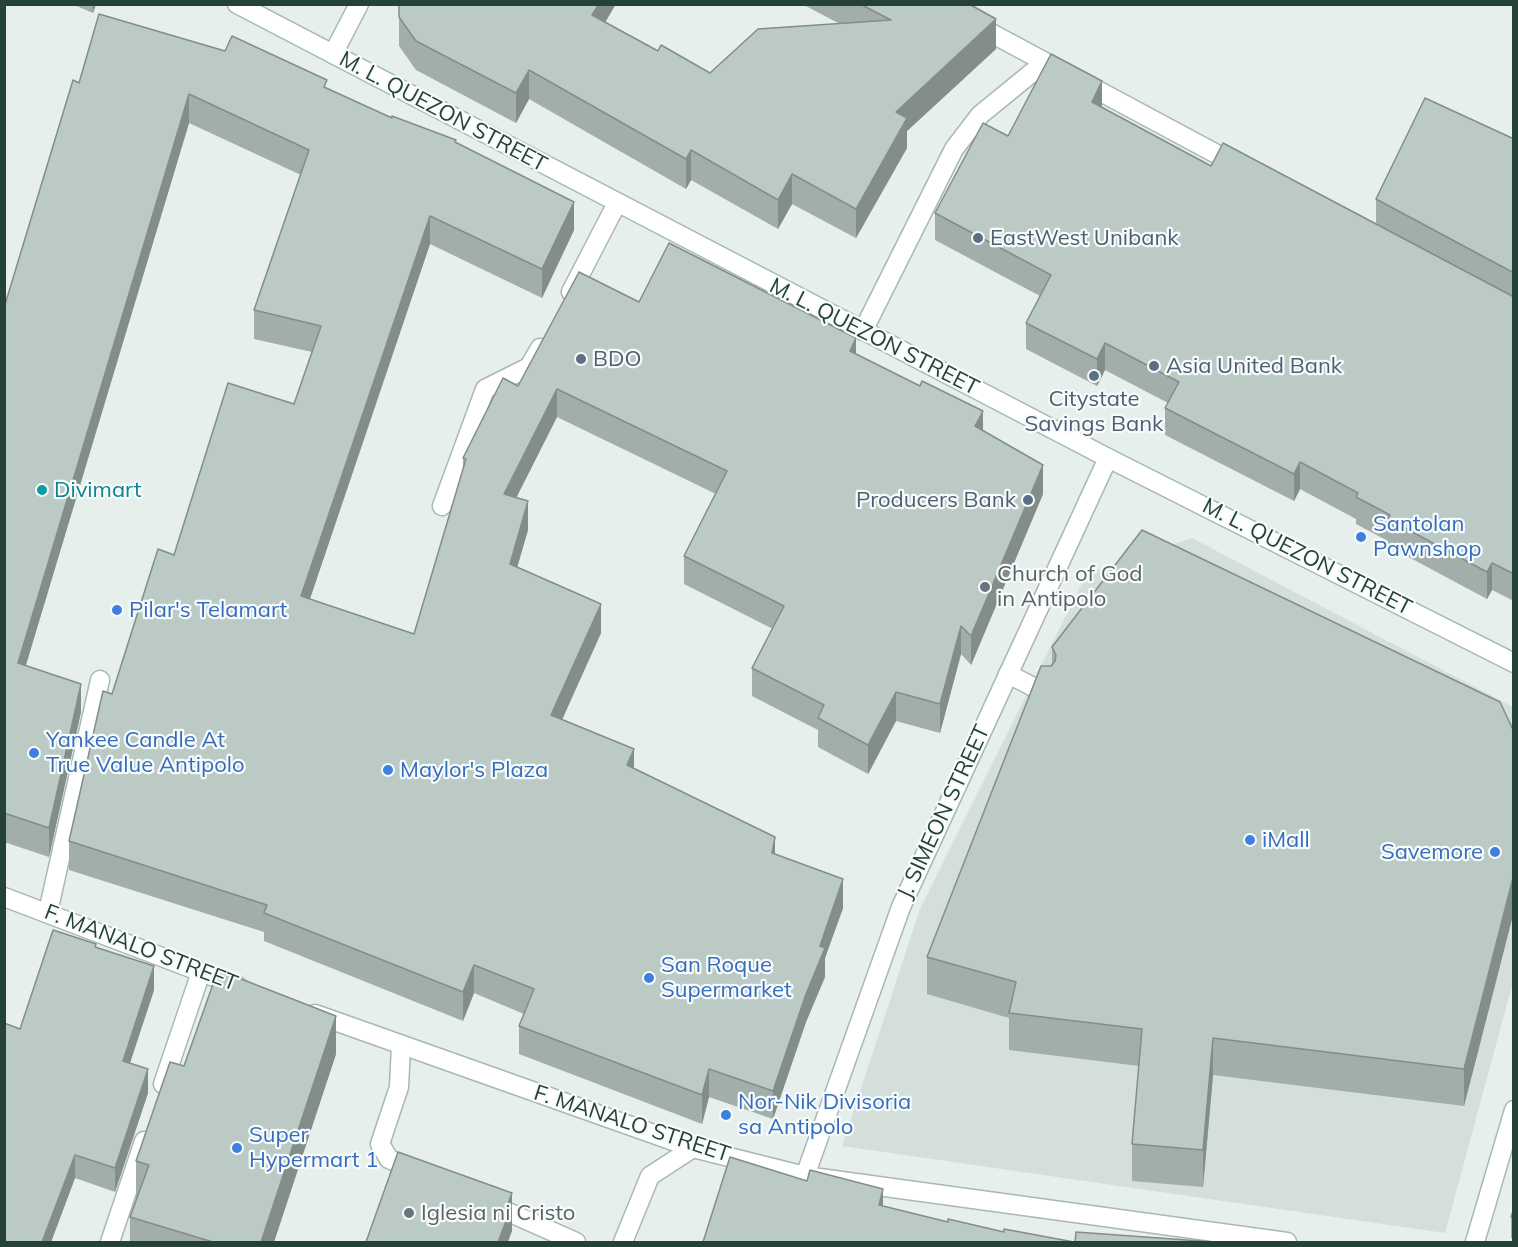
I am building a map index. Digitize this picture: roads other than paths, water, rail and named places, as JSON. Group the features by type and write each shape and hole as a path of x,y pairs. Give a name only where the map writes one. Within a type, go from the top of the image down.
{"street":[{"name":"M. L. QUEZON STREET","path":"237,4 1108,458 1514,663"},
{"path":"333,54 359,4"},
{"path":"938,4 1253,174"},
{"path":"863,331 954,149 980,115 1045,62"},
{"path":"564,307 617,203"},
{"path":"442,506 486,389 530,367 547,337"},
{"name":"J. SIMEON STREET","path":"805,1176 901,906 1108,458"},
{"path":"1008,674 1045,693"},
{"path":"48,912 100,680"},
{"name":"F. MANALO STREET","path":"4,897 256,993"},
{"path":"159,1096 201,972"},
{"name":"F. MANALO STREET","path":"301,1009 693,1148 805,1176 1287,1242"},
{"path":"401,1046 399,1087 380,1144 389,1159 430,1177"},
{"path":"1475,1242 1514,1110"},
{"path":"110,1242 151,1119"},
{"path":"623,1242 650,1176 693,1148"},
{"path":"472,1196 576,1242"}],"place":[{"name":"EastWest Unibank","path":"978,238"},
{"name":"BDO","path":"581,359"},
{"name":"Asia United Bank","path":"1154,366"},
{"name":"Citystate Savings Bank","path":"1094,376"},
{"name":"Divimart","path":"42,490"},
{"name":"Producers Bank","path":"1028,500"},
{"name":"Santolan Pawnshop","path":"1361,537"},
{"name":"Church of God in Antipolo","path":"985,587"},
{"name":"Pilar's Telamart","path":"117,610"},
{"name":"Yankee Candle At True Value Antipolo","path":"34,753"},
{"name":"Maylor's Plaza","path":"388,770"},
{"name":"iMall","path":"1250,840"},
{"name":"Savemore","path":"1495,852"},
{"name":"San Roque Supermarket","path":"649,978"},
{"name":"Nor-Nik Divisoria sa Antipolo","path":"726,1115"},
{"name":"Super Hypermart 1","path":"237,1148"},
{"name":"Iglesia ni Cristo","path":"409,1213"}]}
